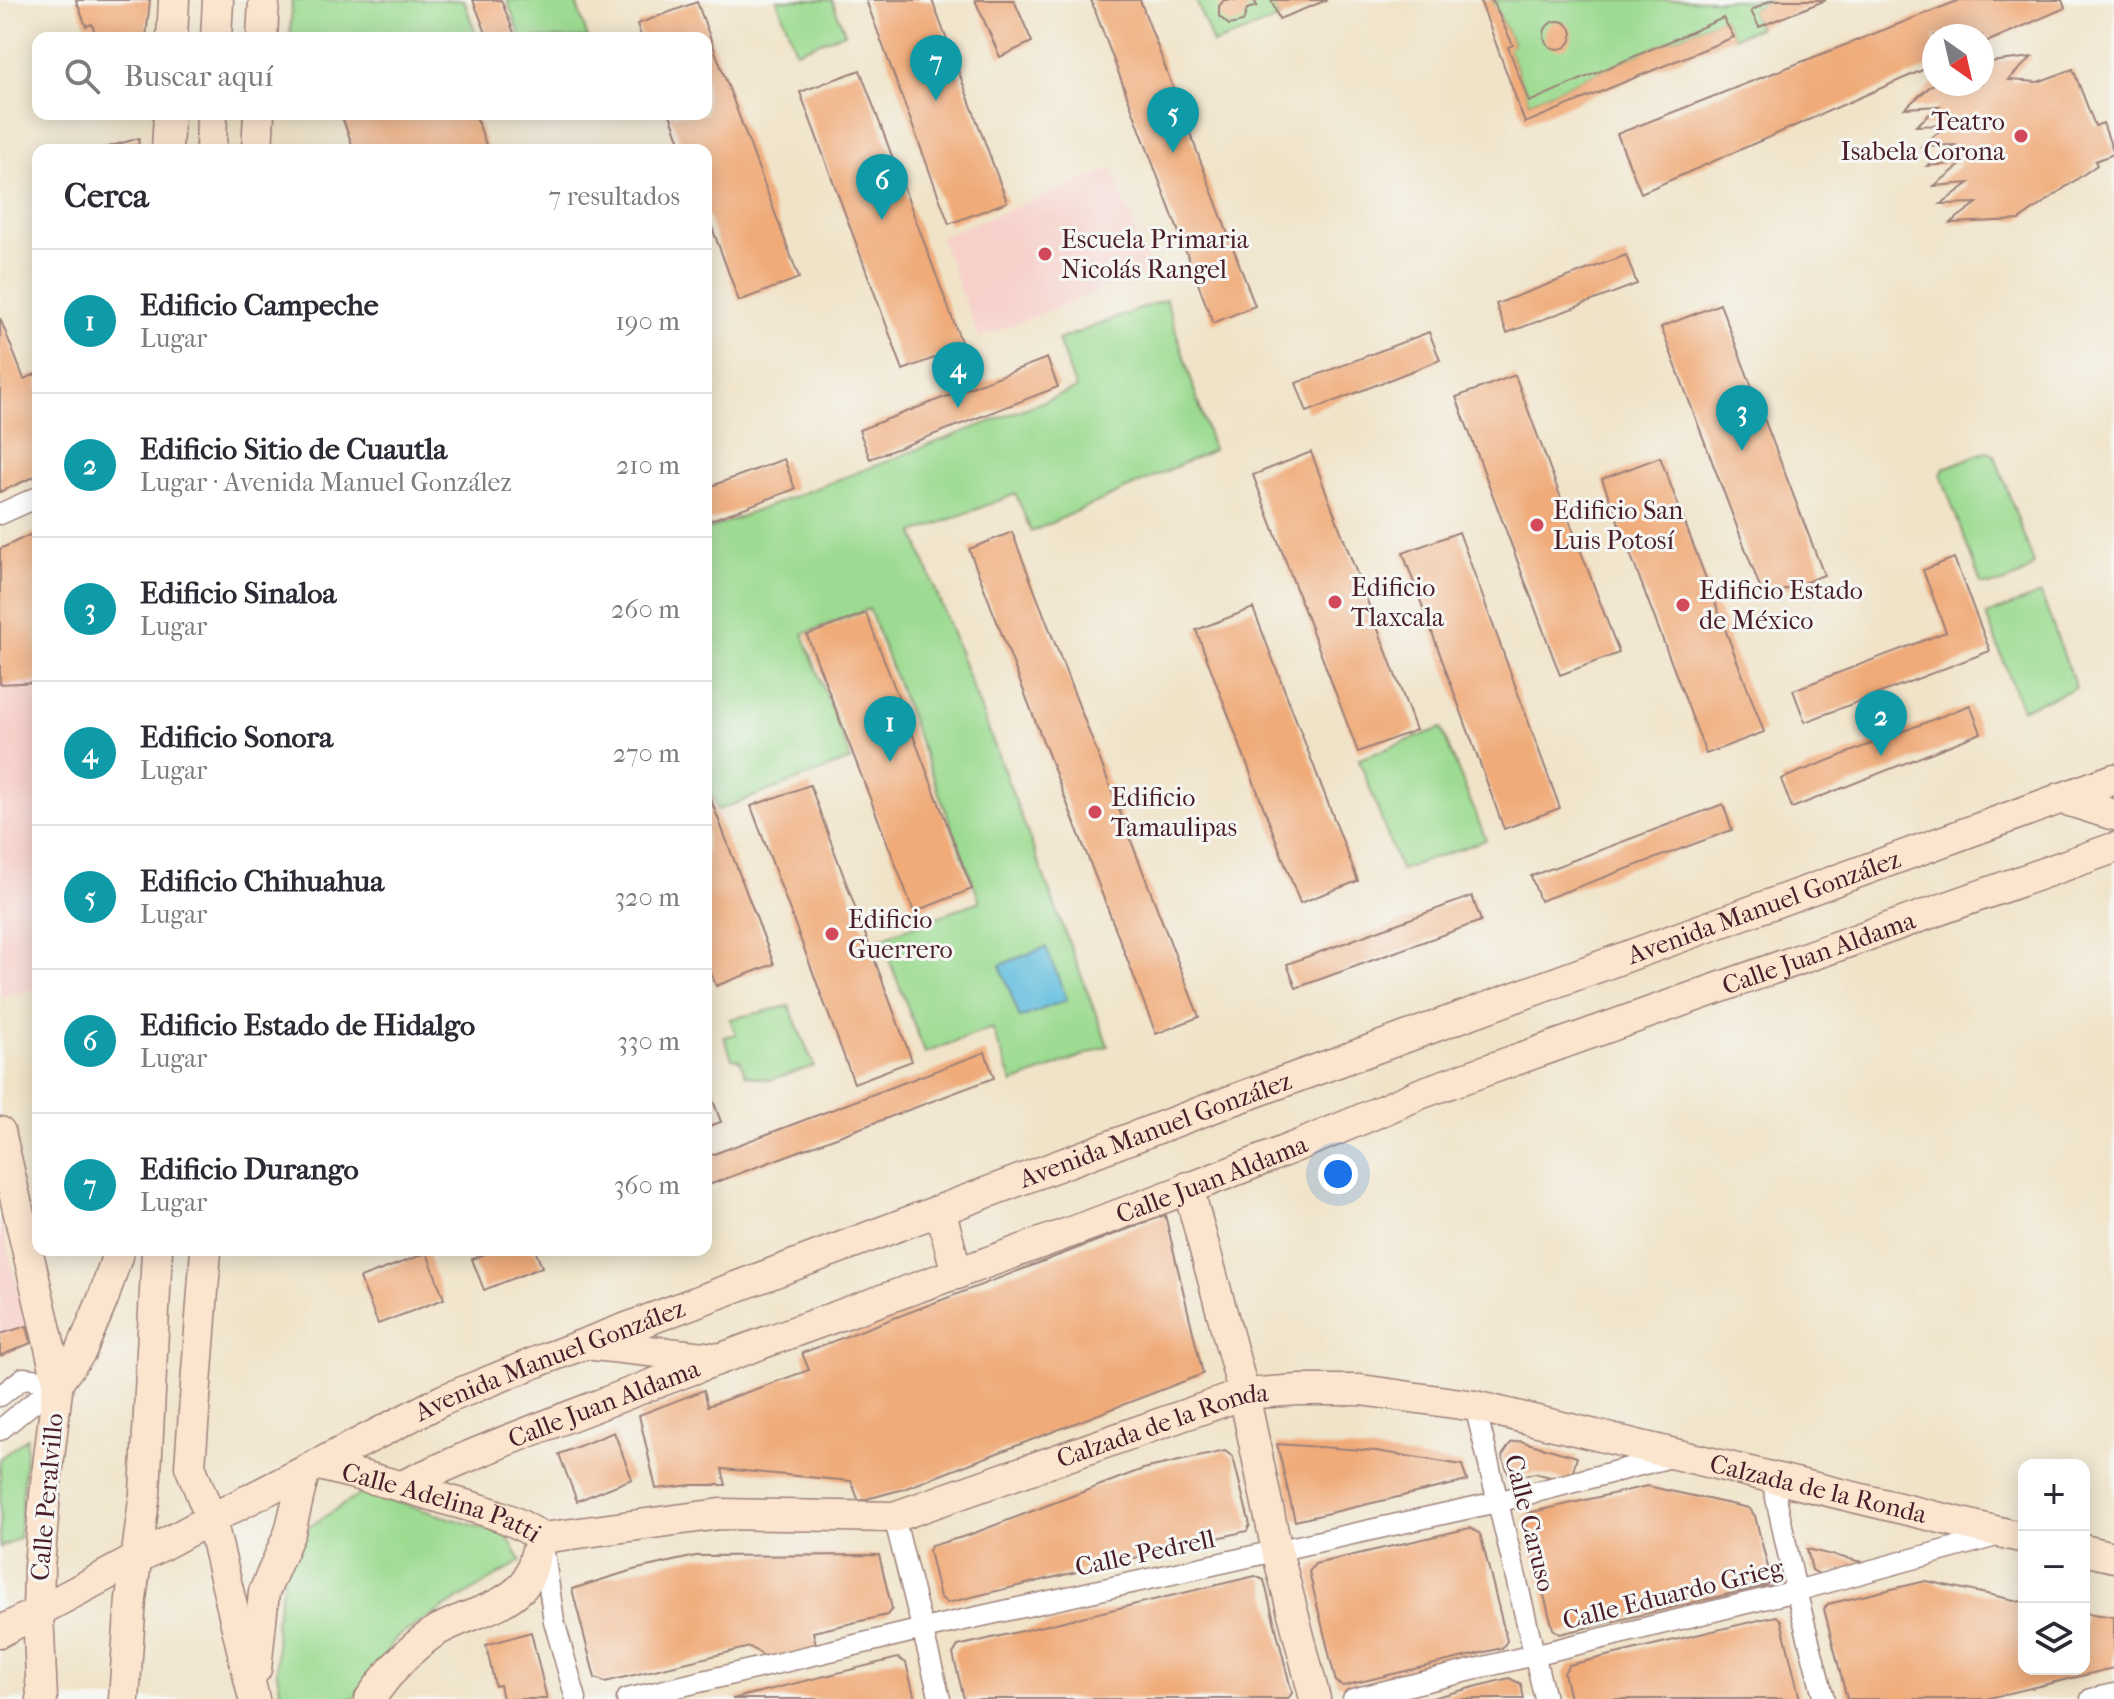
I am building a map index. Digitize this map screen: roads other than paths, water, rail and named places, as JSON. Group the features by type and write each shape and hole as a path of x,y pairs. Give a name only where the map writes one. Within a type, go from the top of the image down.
{"street":[{"path":"172,32 174,0"},
{"path":"216,32 218,0"},
{"path":"262,32 264,0"},
{"path":"167,144 169,120"},
{"path":"211,144 212,120"},
{"path":"257,144 259,120"},
{"path":"0,514 32,500"},
{"name":"Avenida Manuel González","path":"0,1632 443,1400 1436,1025 2114,779"},
{"path":"2060,798 2114,815"},
{"name":"Calle Juan Aldama","path":"402,1486 458,1459 720,1358 957,1274 1325,1137 1422,1093 2114,848"},
{"path":"0,1132 58,1382"},
{"path":"1188,1187 1244,1394 1277,1551 1315,1699"},
{"path":"941,1212 957,1274"},
{"path":"0,1430 58,1382 81,1351 117,1256"},
{"path":"124,1699 145,1493 157,1256"},
{"path":"206,1256 190,1466 211,1519 254,1697"},
{"path":"588,1344 720,1358"},
{"path":"0,1396 23,1378 58,1382"},
{"name":"Calle Peralvillo","path":"42,1699 38,1613 46,1483 58,1382"},
{"name":"Calzada de la Ronda","path":"542,1538 720,1514 894,1517 1244,1394 1299,1390 1361,1390 1475,1406 2014,1536"},
{"name":"Calle Caruso","path":"1475,1406 1545,1699"},
{"name":"Calle Pedrell","path":"627,1699 923,1629 1497,1502 1673,1456"},
{"path":"254,1697 264,1592 290,1532 311,1469"},
{"name":"Calle Adelina Patti","path":"311,1469 402,1486 514,1520 542,1538 554,1621 576,1699"},
{"path":"1772,1479 1796,1591 1824,1699"},
{"path":"894,1517 940,1699"},
{"name":"Calle Eduardo Grieg","path":"1353,1699 2014,1536"},
{"path":"370,1699 389,1671 435,1632 489,1610 522,1588 530,1575 534,1552 542,1538"},
{"path":"2090,1551 2114,1557"},
{"path":"2091,1699 2114,1694"}],"water":[{"path":"1046,947 1067,1000 1020,1018 1000,965"}],"place":[{"name":"Edificio Durango","path":"936,101"},
{"name":"Teatro Isabela Corona","path":"2021,136"},
{"name":"Edificio Chihuahua","path":"1173,153"},
{"name":"Edificio Estado de Hidalgo","path":"882,220"},
{"name":"Escuela Primaria Nicolás Rangel","path":"1045,254"},
{"name":"Edificio Sonora","path":"958,408"},
{"name":"Edificio Sinaloa","path":"1742,451"},
{"name":"Edificio San Luis Potosí","path":"1537,525"},
{"name":"Edificio Tlaxcala","path":"1335,602"},
{"name":"Edificio Estado de México","path":"1683,605"},
{"name":"Edificio Sitio de Cuautla","path":"1881,756"},
{"name":"Edificio Campeche","path":"890,762"},
{"name":"Edificio Tamaulipas","path":"1095,812"},
{"name":"Edificio Guerrero","path":"832,934"}]}
